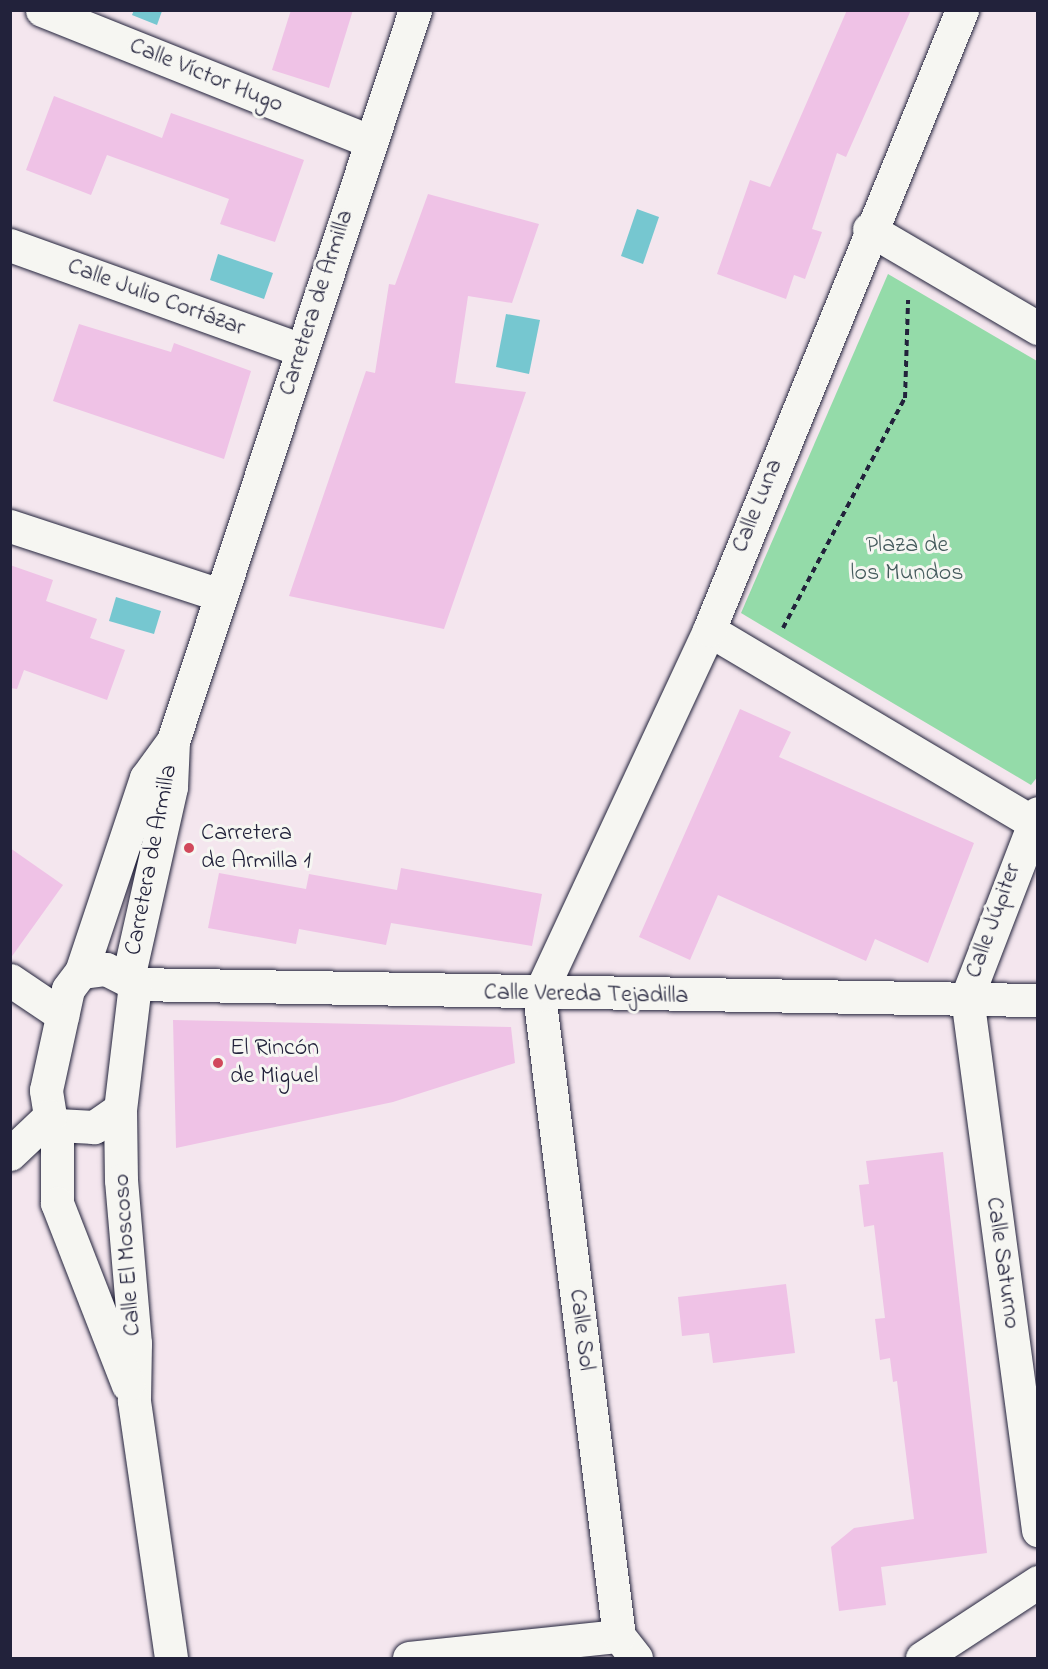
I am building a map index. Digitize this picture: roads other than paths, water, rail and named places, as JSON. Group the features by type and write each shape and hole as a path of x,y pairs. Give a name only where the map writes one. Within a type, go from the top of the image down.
{"street":[{"name":"Calle Víctor Hugo","path":"42,10 370,141"},
{"name":"Carretera de Armilla","path":"120,1109 131,981 171,787 173,741 415,10"},
{"name":"Calle Luna","path":"539,995 709,630 869,229 962,10"},
{"path":"869,229 1038,327"},
{"name":"Calle Julio Cortázar","path":"10,245 301,350"},
{"path":"10,525 220,595"},
{"path":"709,630 1034,817"},
{"name":"Carretera de Armilla","path":"62,1015 68,989 81,972 146,778 173,741"},
{"name":"Calle Júpiter","path":"967,997 1034,817"},
{"name":"Calle Vereda Tejadilla","path":"81,972 106,969 131,981 539,995 967,997 1038,1000"},
{"path":"10,980 62,1015"},
{"name":"Calle Sol","path":"539,995 628,1647"},
{"name":"Calle Saturno","path":"967,997 1038,1530"},
{"name":"Calle El Moscoso","path":"62,1015 46,1090 53,1120 57,1203 134,1401"},
{"path":"10,1154 53,1120 94,1126 120,1109"},
{"name":"Calle El Moscoso","path":"120,1109 135,1343 134,1401 171,1659"},
{"path":"922,1659 1038,1582"},
{"path":"409,1659 628,1647"}],"water":[{"path":"134,10 162,11 157,25 132,15"},
{"path":"637,209 659,217 643,264 621,256"},
{"path":"218,254 273,273 264,299 210,280"},
{"path":"506,314 540,320 529,374 496,367"},
{"path":"116,597 161,611 154,634 109,621"}],"place":[{"name":"Carretera de Armilla 1","path":"189,848"},
{"name":"El Rincón de Miguel","path":"218,1063"}],"park label":[{"name":"Plaza de los Mundos","path":"907,560"}]}
